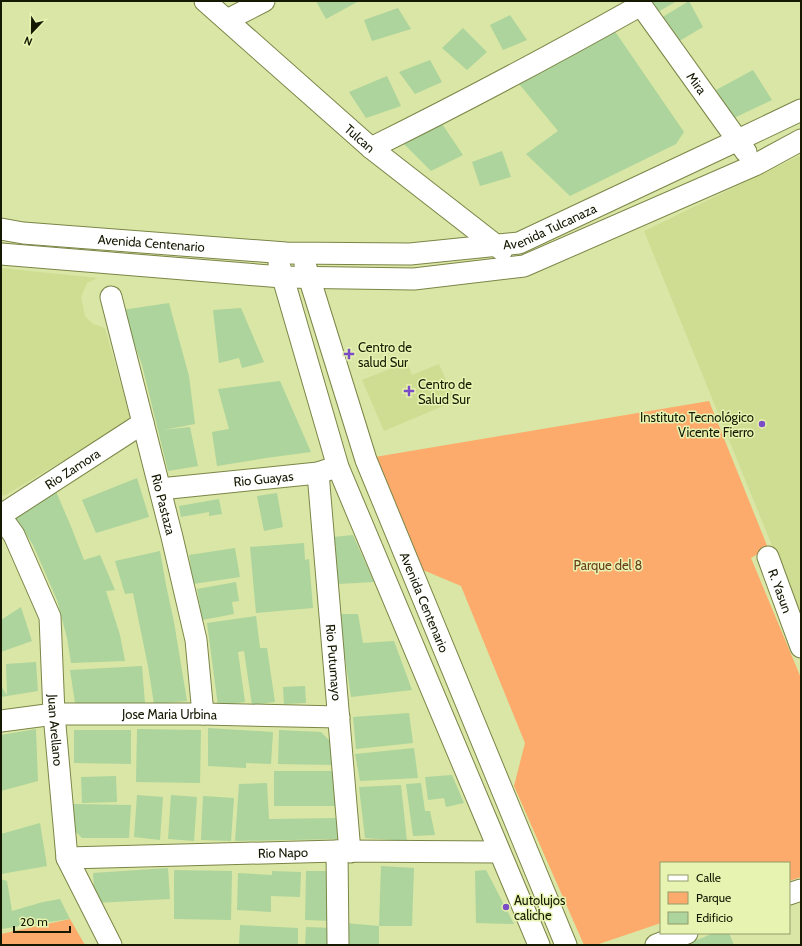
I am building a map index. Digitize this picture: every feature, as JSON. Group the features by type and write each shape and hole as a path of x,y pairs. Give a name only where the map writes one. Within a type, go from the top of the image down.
{"street":[{"name":"Tulcan","path":"205,1 371,148 524,266"},
{"path":"227,20 264,1"},
{"path":"371,148 436,116 578,41 640,3"},
{"name":"Mira","path":"640,3 755,165"},
{"name":"Avenida Tulcanaza","path":"276,252 410,254 519,244 801,110"},
{"name":"Avenida Tulcanaza","path":"282,277 414,279 524,266 755,165 801,140"},
{"name":"Avenida Centenario","path":"1,229 23,233 276,252"},
{"path":"276,252 338,467 538,945"},
{"name":"Avenida Centenario","path":"302,253 308,278 366,460 566,945"},
{"name":"Avenida Centenario","path":"1,254 282,277"},
{"name":"Rio Pastaza","path":"111,297 160,489 196,640 203,714"},
{"name":"Rio Zamora","path":"1,516 143,423"},
{"name":"Rio Guayas","path":"160,489 318,473 366,460"},
{"name":"Rio Putumayo","path":"318,473 339,717 344,852 338,945"},
{"name":"Juan Arellano","path":"1,516 14,535 50,617 54,714 68,858 111,945"},
{"name":"R. Yasun","path":"768,557 801,647"},
{"name":"Jose Maria Urbina","path":"1,721 54,714 203,714 339,717"},
{"name":"Rio Napo","path":"68,858 344,852 499,852"},
{"path":"790,894 801,890"},
{"path":"656,945 684,934"}],"shaded area":[{"name":"Instituto Tecnológico Vicente Fierro","path":"801,155 801,617 644,231"},
{"path":"1,268 98,278 87,283 81,297 85,316 93,324 105,328 131,420 4,496 1,493"},
{"name":"Centro de Salud Sur","path":"407,362 412,375 439,364 455,401 384,431 362,380"}],"green space":[{"name":"Parque del 8","path":"709,401 768,548 751,558 801,678 801,877 790,881 790,862 660,862 660,923 596,945 584,945 514,786 525,743 461,586 423,570 375,457"},
{"path":"70,919 85,945 1,945 1,934"}],"building":[{"path":"316,1 359,1 326,19"},
{"path":"649,1 677,1 656,13"},
{"path":"689,1 703,27 676,43 661,18"},
{"path":"398,8 411,29 372,41 364,20"},
{"path":"510,15 527,40 503,50 490,25"},
{"path":"612,27 684,132 676,144 570,196 526,154 558,131 515,79"},
{"path":"463,28 487,52 467,70 442,48"},
{"path":"430,60 442,82 415,94 399,72"},
{"path":"753,70 772,100 734,118 716,90"},
{"path":"387,76 401,106 366,118 349,92"},
{"path":"440,121 463,155 431,171 402,142"},
{"path":"502,151 511,177 480,186 472,162"},
{"path":"169,303 189,376 195,424 163,430 190,427 198,466 168,471 142,365 122,310"},
{"path":"241,308 264,362 242,368 239,358 219,363 213,310"},
{"path":"280,381 311,452 217,466 212,432 229,429 218,389"},
{"path":"137,478 149,517 96,533 82,500"},
{"path":"55,489 84,560 100,555 115,590 106,591 120,635 125,661 71,663 67,638 57,600 33,545 14,515"},
{"path":"277,493 283,527 264,531 257,496"},
{"path":"219,499 222,514 209,516 209,512 181,517 179,506"},
{"path":"353,535 374,582 338,584 333,537"},
{"path":"304,543 305,560 309,559 313,608 256,613 250,547"},
{"path":"235,548 240,577 193,584 189,555"},
{"path":"160,551 174,622 187,701 154,704 133,593 125,594 115,561"},
{"path":"236,582 239,601 232,602 234,614 202,620 197,589"},
{"path":"21,607 32,641 1,652 1,620"},
{"path":"338,614 358,614 363,643 394,641 412,690 351,697"},
{"path":"256,616 260,648 267,648 275,702 252,705 244,651 238,652 245,702 218,706 207,623"},
{"path":"36,662 38,691 1,697 1,686 7,695 6,664"},
{"path":"142,666 145,703 75,703 70,670"},
{"path":"305,686 306,703 284,704 283,687"},
{"path":"409,713 413,743 356,749 353,717"},
{"path":"208,728 273,732 271,764 246,763 246,768 208,766"},
{"path":"36,729 38,781 1,791 1,735"},
{"path":"137,729 201,730 200,783 136,782"},
{"path":"74,730 131,730 131,764 74,763"},
{"path":"279,730 321,732 330,741 336,765 278,764"},
{"path":"414,748 418,778 360,781 355,754"},
{"path":"274,771 335,771 335,806 274,806"},
{"path":"452,775 464,803 446,807 444,798 428,800 425,777"},
{"path":"116,776 117,802 82,803 81,777"},
{"path":"267,783 269,819 338,818 339,839 235,841 239,784"},
{"path":"421,783 425,811 430,811 435,835 413,836 406,784"},
{"path":"401,785 407,841 365,838 359,787"},
{"path":"137,795 163,797 160,840 134,837"},
{"path":"171,795 197,797 194,841 168,839"},
{"path":"203,796 234,798 231,841 201,840"},
{"path":"73,804 131,805 129,838 82,838 74,830"},
{"path":"40,823 47,866 1,874 1,834"},
{"path":"381,866 414,868 412,926 379,926"},
{"path":"168,868 170,899 95,903 93,873"},
{"path":"174,870 232,871 231,920 174,919"},
{"path":"486,870 514,924 476,923 475,871"},
{"path":"272,871 301,872 300,897 271,896 271,912 237,910 238,873 272,875"},
{"path":"306,871 333,871 332,921 305,920"},
{"path":"1,879 7,881 12,911 43,902 60,899 70,919 1,929"},
{"path":"345,923 379,926 379,945 345,945"},
{"path":"240,925 298,928 298,945 239,945"},
{"path":"306,927 333,928 333,945 305,945"},
{"path":"712,934 729,934 734,945 685,945"}],"place":[{"name":"Centro de salud Sur","path":"349,354"},
{"name":"Centro de Salud Sur","path":"409,391"},
{"name":"Instituto Tecnológico Vicente Fierro","path":"762,424"},
{"name":"Autolujos caliche","path":"506,907"}]}
